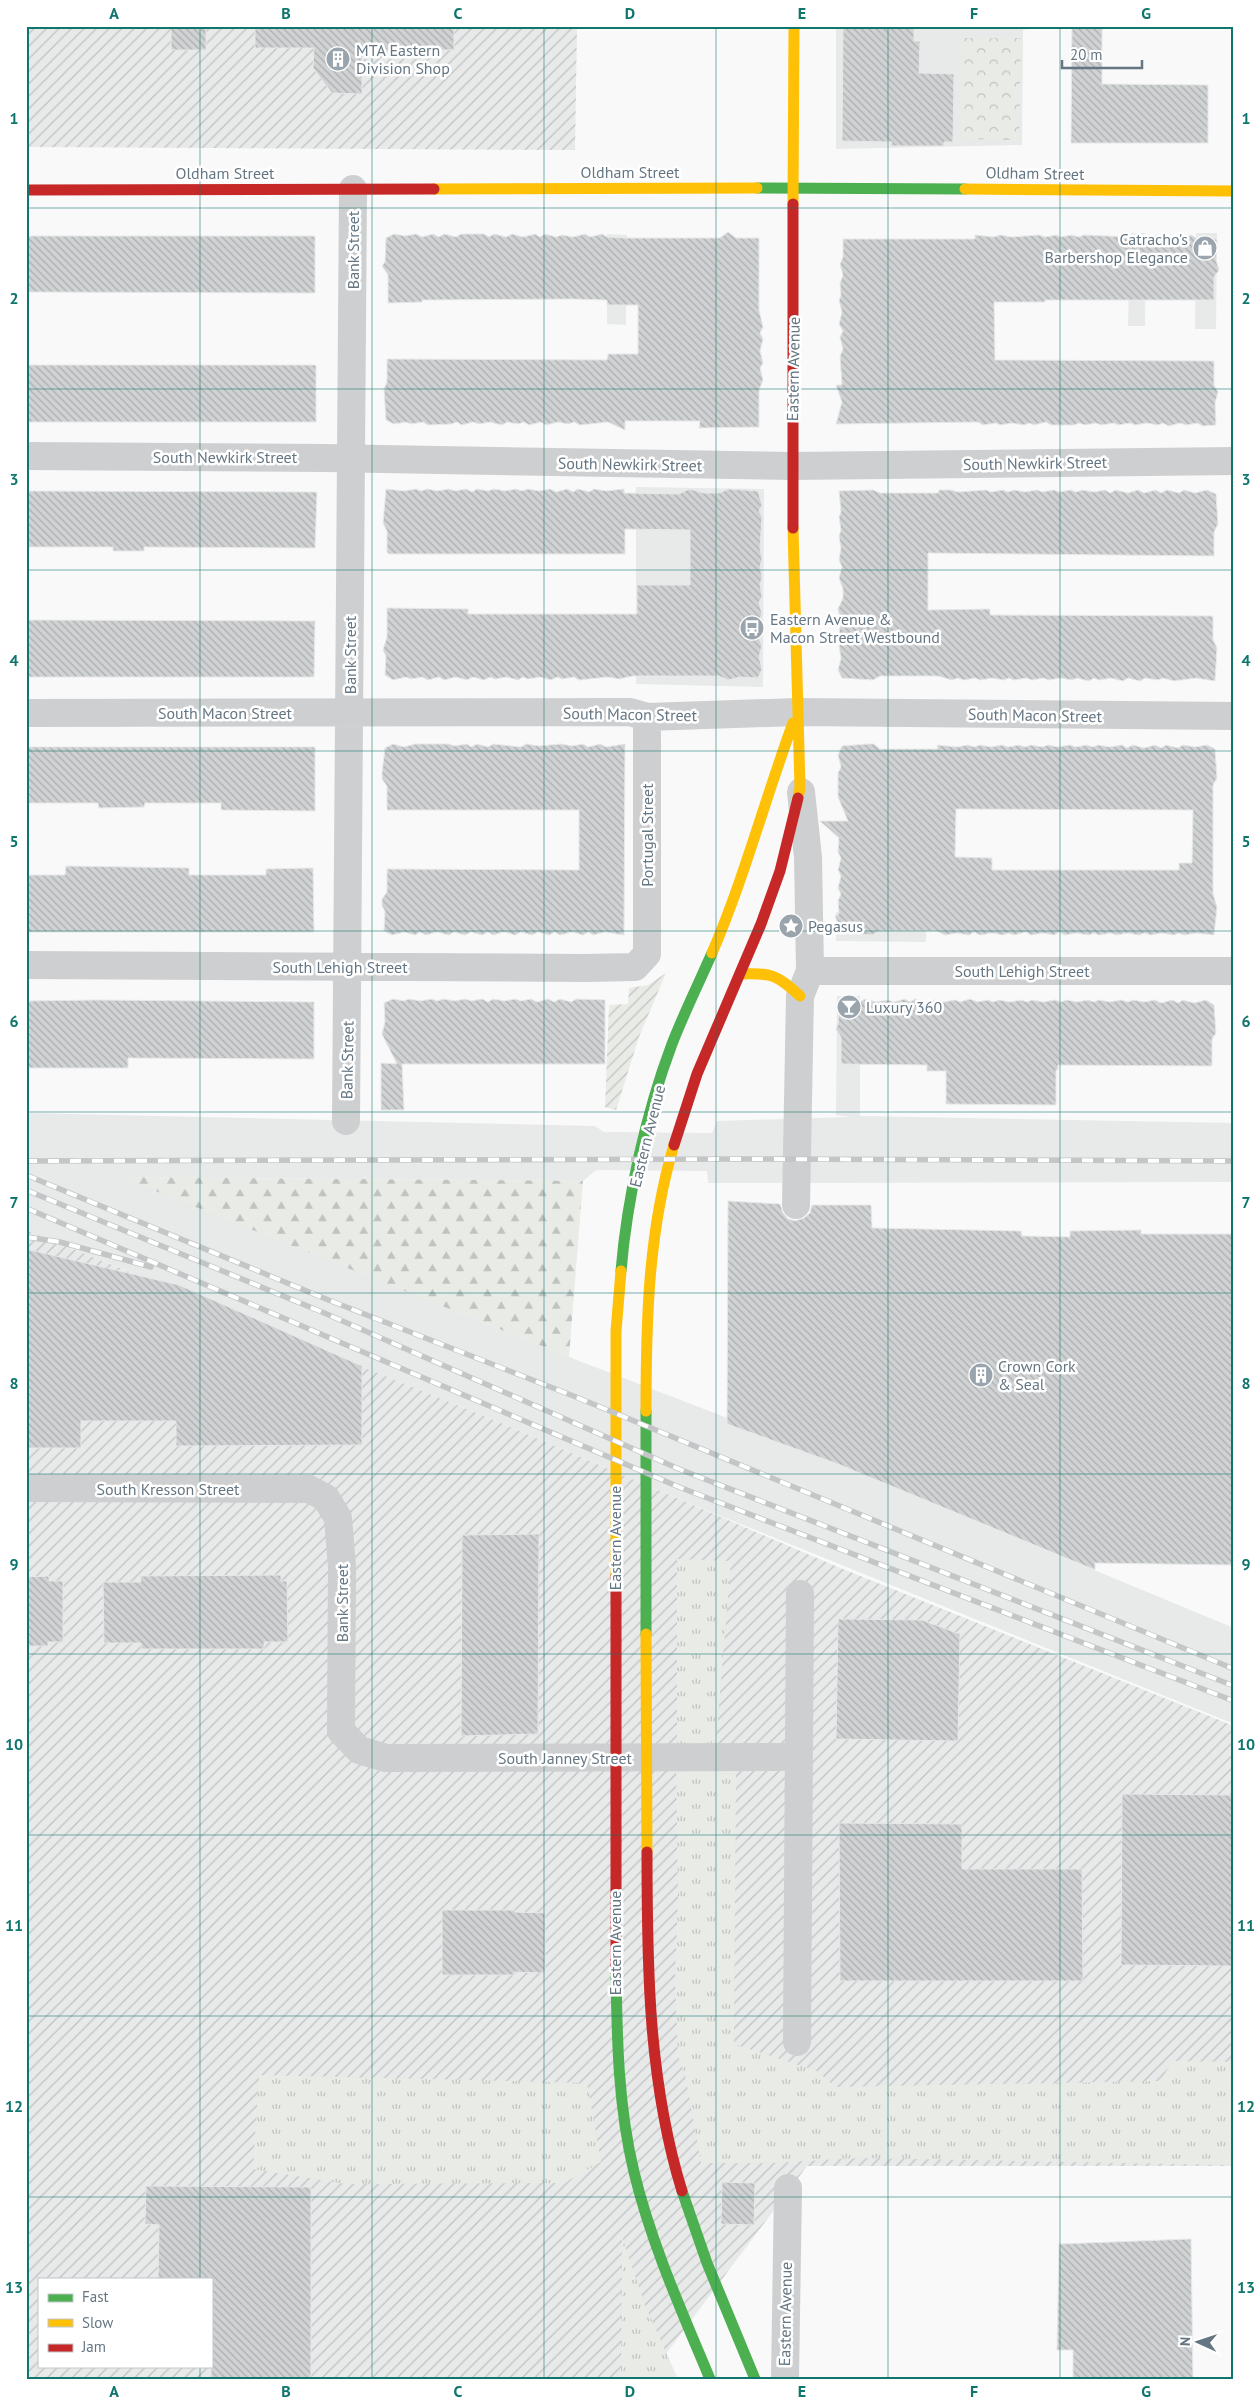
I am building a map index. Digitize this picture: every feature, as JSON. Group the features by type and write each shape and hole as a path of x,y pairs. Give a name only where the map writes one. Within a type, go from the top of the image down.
{"main road":[{"name":"Eastern Avenue","path":"755,2379 706,2261 668,2143 658,2082 650,2008 646,1854 646,1364 649,1288 657,1220 673,1148 697,1074 761,924 780,871 800,788 792,466 795,188 794,26"},
{"name":"Oldham Street","path":"26,190 795,188 1234,191"},
{"name":"Eastern Avenue","path":"710,2379 659,2251 634,2172 623,2116 617,2049 615,1898 616,1331 623,1244 636,1170 655,1099 672,1045 726,918 766,797 797,712"},
{"path":"740,974 767,973 782,980 790,990 805,984"}],"street":[{"name":"Bank Street","path":"346,1121 353,188"},
{"name":"South Newkirk Street","path":"26,456 351,458 792,466 1234,461"},
{"name":"South Macon Street","path":"26,713 350,714 630,712 647,717 797,712 1234,716"},
{"name":"Portugal Street","path":"647,717 647,954"},
{"name":"Eastern Avenue","path":"796,1205 808,857 800,788"},
{"name":"South Lehigh Street","path":"26,965 635,967 647,954"},
{"name":"South Lehigh Street","path":"805,984 1234,970"},
{"name":"South Kresson Street","path":"26,1488 309,1489"},
{"name":"Bank Street","path":"309,1489 326,1498 338,1518 342,1567 341,1731"},
{"path":"797,2042 800,1594"},
{"name":"South Janney Street","path":"341,1731 360,1750 386,1758 799,1757"},
{"name":"Eastern Avenue","path":"784,2379 788,2188"}],"shaded area":[{"path":"26,26 577,26 575,150 26,147"},
{"path":"836,26 1028,26 1028,29 1023,30 1022,145 836,149"},
{"path":"1130,233 1146,233 1145,326 1128,326"},
{"path":"1196,233 1217,233 1216,329 1195,329"},
{"path":"607,234 627,235 626,325 607,324"},
{"path":"636,487 764,489 763,687 636,684"},
{"path":"836,912 926,913 926,942 836,941"},
{"path":"837,996 860,996 860,1116 1234,1123 1234,1182 708,1183 707,1171 596,1170 583,1181 123,1177 569,1357 717,1414 1234,1628 1234,1724 691,1504 501,1423 26,1230 26,1113 595,1126 604,1132 712,1133 717,1121 850,1117 836,1115"},
{"path":"26,1230 501,1423 838,1567 1234,1726 1234,2166 807,2166 647,2379 26,2379"}],"green space":[{"path":"961,38 1021,38 1019,140 961,139"},
{"path":"666,973 639,1037 616,1110 605,1107 609,1005 628,1004 629,988 648,985"},
{"path":"121,1177 583,1181 569,1357"},
{"path":"677,1559 731,1561 716,1742 677,1748"},
{"path":"676,1768 736,1768 734,2044 817,2071 835,2087 1160,2081 1173,2061 1234,2062 1234,2165 857,2158 772,2163 701,2163 685,2074 678,2056 675,1980 678,1896"},
{"path":"259,2075 587,2083 601,2162 564,2183 346,2184 253,2169"},
{"path":"622,2237 645,2305 678,2379 621,2379"}],"building":[{"path":"171,26 206,26 206,50 171,50"},
{"name":"MTA Eastern Division Shop","path":"255,26 454,26 454,50 362,50 362,94 332,93 313,68 314,48 255,48"},
{"path":"843,26 914,26 914,41 920,41 919,73 954,74 953,142 944,142 944,146 891,146 892,142 842,141"},
{"path":"1072,26 1102,26 1102,84 1208,85 1208,143 1071,143"},
{"path":"728,232 736,238 759,238 759,310 763,327 760,333 763,339 760,351 763,363 760,368 763,380 759,390 759,427 699,428 700,421 625,421 625,430 608,422 580,425 574,422 569,424 558,422 546,425 541,422 529,425 524,422 518,424 507,422 502,425 490,422 479,424 473,422 462,425 457,422 428,425 423,422 394,424 386,420 384,389 387,382 387,359 607,360 608,354 638,354 638,305 607,305 607,300 573,299 422,300 422,302 388,303 388,275 382,266 385,262 386,238 394,234 405,236 416,234 422,237 433,234 439,237 444,234 456,237 461,234 484,234 489,237 494,234 506,237 512,234 523,237 535,234 540,237 545,234 556,237 562,235 573,237 585,234 590,237 602,234 607,237 626,238 720,238"},
{"path":"975,235 994,237 1000,235 1011,237 1039,235 1045,237 1056,235 1061,237 1072,235 1079,237 1084,235 1130,237 1140,235 1146,237 1157,235 1163,238 1169,235 1180,237 1191,235 1196,238 1208,235 1217,240 1216,260 1219,270 1214,277 1214,300 1045,300 1045,302 994,302 995,360 1214,361 1214,385 1218,392 1215,403 1216,425 1203,426 1197,423 1186,425 1180,423 1169,426 1163,423 1158,425 1147,423 1135,425 1130,423 1118,425 1114,423 1101,425 1096,423 1085,425 1079,423 1074,425 1051,425 1046,422 1034,425 1029,423 1024,425 1012,423 1000,425 996,423 983,425 978,422 836,424 842,402 836,385 842,385 840,356 843,349 840,337 843,331 839,324 842,312 839,300 841,296 840,283 843,275 840,264 843,257 843,239 975,239"},
{"path":"26,236 315,236 315,293 26,292"},
{"path":"26,365 316,365 316,422 26,422"},
{"path":"386,489 404,491 416,489 421,491 427,489 438,491 449,489 455,491 466,489 472,492 477,489 505,491 516,489 522,491 528,489 539,491 550,489 556,492 567,489 573,492 578,489 589,492 594,489 606,491 624,489 624,493 679,494 689,489 704,493 720,493 728,489 758,491 762,505 759,511 762,517 760,548 762,560 760,566 762,578 760,584 762,597 759,602 762,614 758,624 758,637 762,645 759,657 762,669 758,678 740,677 728,680 719,676 633,676 619,679 608,677 579,680 574,677 562,679 557,677 551,680 540,677 528,679 523,677 518,680 507,677 495,679 490,677 484,680 473,677 467,680 456,677 444,680 439,677 428,680 422,677 411,679 406,677 393,680 385,675 386,656 383,650 387,637 387,608 468,609 468,614 637,614 637,585 690,585 690,530 625,529 625,554 389,554 387,552 387,531 383,523"},
{"path":"873,490 880,493 938,493 939,490 958,492 986,490 991,492 1003,490 1008,492 1014,490 1025,492 1037,490 1042,492 1054,490 1059,492 1071,490 1076,492 1082,490 1094,492 1105,490 1110,493 1116,490 1128,493 1138,490 1144,493 1156,490 1161,493 1167,490 1179,493 1184,490 1195,493 1207,490 1216,494 1218,524 1214,532 1214,556 928,553 928,610 990,609 990,615 1213,616 1213,640 1217,648 1215,681 1196,678 1174,681 1163,678 1158,680 1145,678 1140,681 1128,678 1123,681 1111,678 1099,680 1094,678 1089,681 1077,678 1072,680 1061,678 1014,680 1009,678 1004,680 992,678 980,680 975,678 964,680 958,678 952,680 938,676 880,676 873,680 842,678 838,670 841,658 839,646 841,639 839,633 841,621 838,609 843,598 843,589 839,578 842,567 839,560 841,548 839,536 841,530 839,517 841,512 839,491"},
{"path":"26,491 317,492 315,548 144,547 144,551 113,551 113,547 26,547"},
{"path":"26,620 315,621 314,677 26,677"},
{"path":"393,744 404,747 415,744 449,744 454,746 467,744 471,747 477,744 488,747 493,744 521,747 526,744 539,746 561,744 572,746 583,744 588,747 600,744 606,747 625,744 624,935 605,932 593,935 588,932 583,935 572,932 560,935 555,932 549,935 538,932 532,935 521,932 515,935 504,932 493,935 488,932 482,935 471,932 465,935 454,932 449,935 437,932 426,935 420,932 415,935 404,932 392,935 384,931 385,911 382,906 382,899 387,892 387,869 579,870 579,810 387,810 387,786 382,779 382,773 385,748"},
{"path":"874,744 880,749 938,749 937,745 957,747 968,745 974,747 980,745 991,747 1002,745 1008,747 1019,745 1025,747 1031,745 1042,747 1048,745 1058,747 1070,745 1076,747 1087,745 1093,747 1098,745 1110,747 1122,745 1127,748 1133,745 1144,748 1155,745 1161,748 1166,745 1178,748 1183,745 1195,747 1207,745 1215,749 1217,778 1213,785 1213,894 1217,907 1214,935 1196,933 1184,935 1179,933 1174,935 1162,933 1150,935 1145,933 1139,935 1128,933 1116,935 1111,933 1099,935 1094,933 1089,935 1076,933 1065,935 1059,932 1054,935 1043,933 1031,935 1026,932 1014,935 992,933 980,935 974,932 969,935 957,933 945,935 937,931 879,931 872,935 842,933 835,916 839,914 838,901 841,894 838,888 841,876 838,870 841,858 838,852 839,838 820,821 848,821 838,797 838,773 841,767 838,755 842,746","holes":["956,809 1193,810 1192,863 1179,863 1179,870 992,870 992,858 955,857"]},
{"path":"26,747 315,747 315,811 221,810 221,803 145,803 144,807 99,808 98,803 26,803"},
{"path":"66,866 189,868 189,875 266,875 266,869 313,868 314,932 26,932 26,875 65,875"},
{"path":"393,999 404,1001 409,999 420,1001 432,999 437,1001 443,999 455,1001 465,999 471,1001 482,999 488,1002 493,999 504,1001 515,999 521,1001 531,999 537,1002 548,999 554,1002 560,999 571,1002 576,999 605,1000 605,1064 402,1064 404,1110 381,1110 381,1063 397,1064 382,1034 385,1022 384,1003"},
{"path":"865,999 876,1002 888,1000 894,1002 905,999 910,1002 915,999 927,1002 932,1000 944,1002 955,1000 960,1002 970,999 977,1002 988,1000 993,1002 999,1000 1010,1002 1021,1000 1027,1002 1032,1000 1043,1002 1055,1000 1061,1002 1067,1000 1077,1002 1088,1000 1094,1002 1099,1000 1110,1002 1121,1000 1128,1002 1133,1000 1144,1002 1155,1000 1161,1003 1172,1000 1178,1003 1183,1000 1194,1003 1206,1000 1214,1005 1216,1033 1212,1039 1212,1066 1058,1065 1058,1070 1056,1070 1056,1105 946,1104 946,1071 927,1071 927,1065 841,1064 841,1037 836,1029 839,1003 848,1000 860,1002"},
{"path":"26,1001 314,1002 314,1059 128,1058 128,1068 26,1068"},
{"name":"Crown Cork & Seal","path":"728,1201 780,1204 783,1213 788,1219 795,1221 804,1218 810,1213 812,1205 871,1205 872,1228 1021,1231 1022,1236 1070,1237 1070,1231 1141,1230 1141,1234 1234,1234 1234,1565 1095,1563 1095,1570 838,1464 727,1424"},
{"path":"26,1249 179,1285 362,1366 362,1445 176,1446 176,1421 81,1421 81,1448 26,1448"},
{"path":"539,1534 538,1734 461,1736 462,1535"},
{"path":"281,1575 281,1581 287,1581 288,1642 264,1642 264,1649 141,1649 141,1643 104,1643 103,1582 141,1582 140,1576"},
{"path":"49,1576 49,1581 63,1581 63,1642 48,1642 48,1646 26,1646 26,1577"},
{"path":"838,1619 922,1620 960,1634 958,1741 836,1739"},
{"path":"1122,1794 1233,1795 1232,1966 1121,1965"},
{"path":"839,1823 962,1824 962,1869 1082,1869 1083,1981 840,1981"},
{"path":"442,1910 515,1910 515,1912 545,1913 545,1973 514,1972 514,1975 442,1975"},
{"path":"722,2182 755,2183 754,2225 721,2224"},
{"path":"146,2186 311,2187 311,2379 211,2379 212,2278 158,2278 159,2225 145,2224"},
{"path":"1191,2239 1193,2379 1073,2379 1073,2350 1057,2350 1059,2244"}],"railway":[{"path":"26,1161 754,1159 1234,1161"},
{"path":"26,1175 326,1299 576,1397 1234,1669"},
{"path":"26,1190 322,1312 679,1469 1234,1686"},
{"path":"26,1208 679,1487 1234,1701"},
{"path":"26,1237 60,1242 151,1267"}],"traffic: fast":[{"path":"757,188 965,189"},
{"path":"621,1271 633,1185 654,1098 672,1044 712,953"},
{"path":"646,1411 646,1634"},
{"path":"616,1972 618,2047 622,2097 634,2172 658,2251 710,2379"},
{"path":"682,2191 707,2263 755,2379"}],"traffic: slow":[{"path":"793,204 794,26"},
{"path":"434,189 757,188"},
{"path":"965,189 1234,191"},
{"path":"793,528 800,788 798,798"},
{"path":"712,953 734,897 793,723"},
{"path":"740,974 773,976 785,983 800,996"},
{"path":"646,1411 650,1277 659,1210 665,1177 674,1145"},
{"path":"616,1576 616,1331 621,1271"},
{"path":"646,1634 647,1852"}],"traffic: jam":[{"path":"26,190 434,189"},
{"path":"793,204 793,528"},
{"path":"674,1145 697,1074 761,924 780,871 798,798"},
{"path":"616,1576 616,1972"},
{"path":"647,1852 649,1980 656,2065 662,2108 682,2191"}],"place":[{"name":"MTA Eastern Division Shop","path":"338,59"},
{"name":"Catracho's Barbershop Elegance","path":"1205,248"},
{"name":"Eastern Avenue & Macon Street Westbound","path":"752,628"},
{"name":"Pegasus","path":"791,926"},
{"name":"Luxury 360","path":"849,1007"},
{"name":"Crown Cork & Seal","path":"981,1375"}]}
